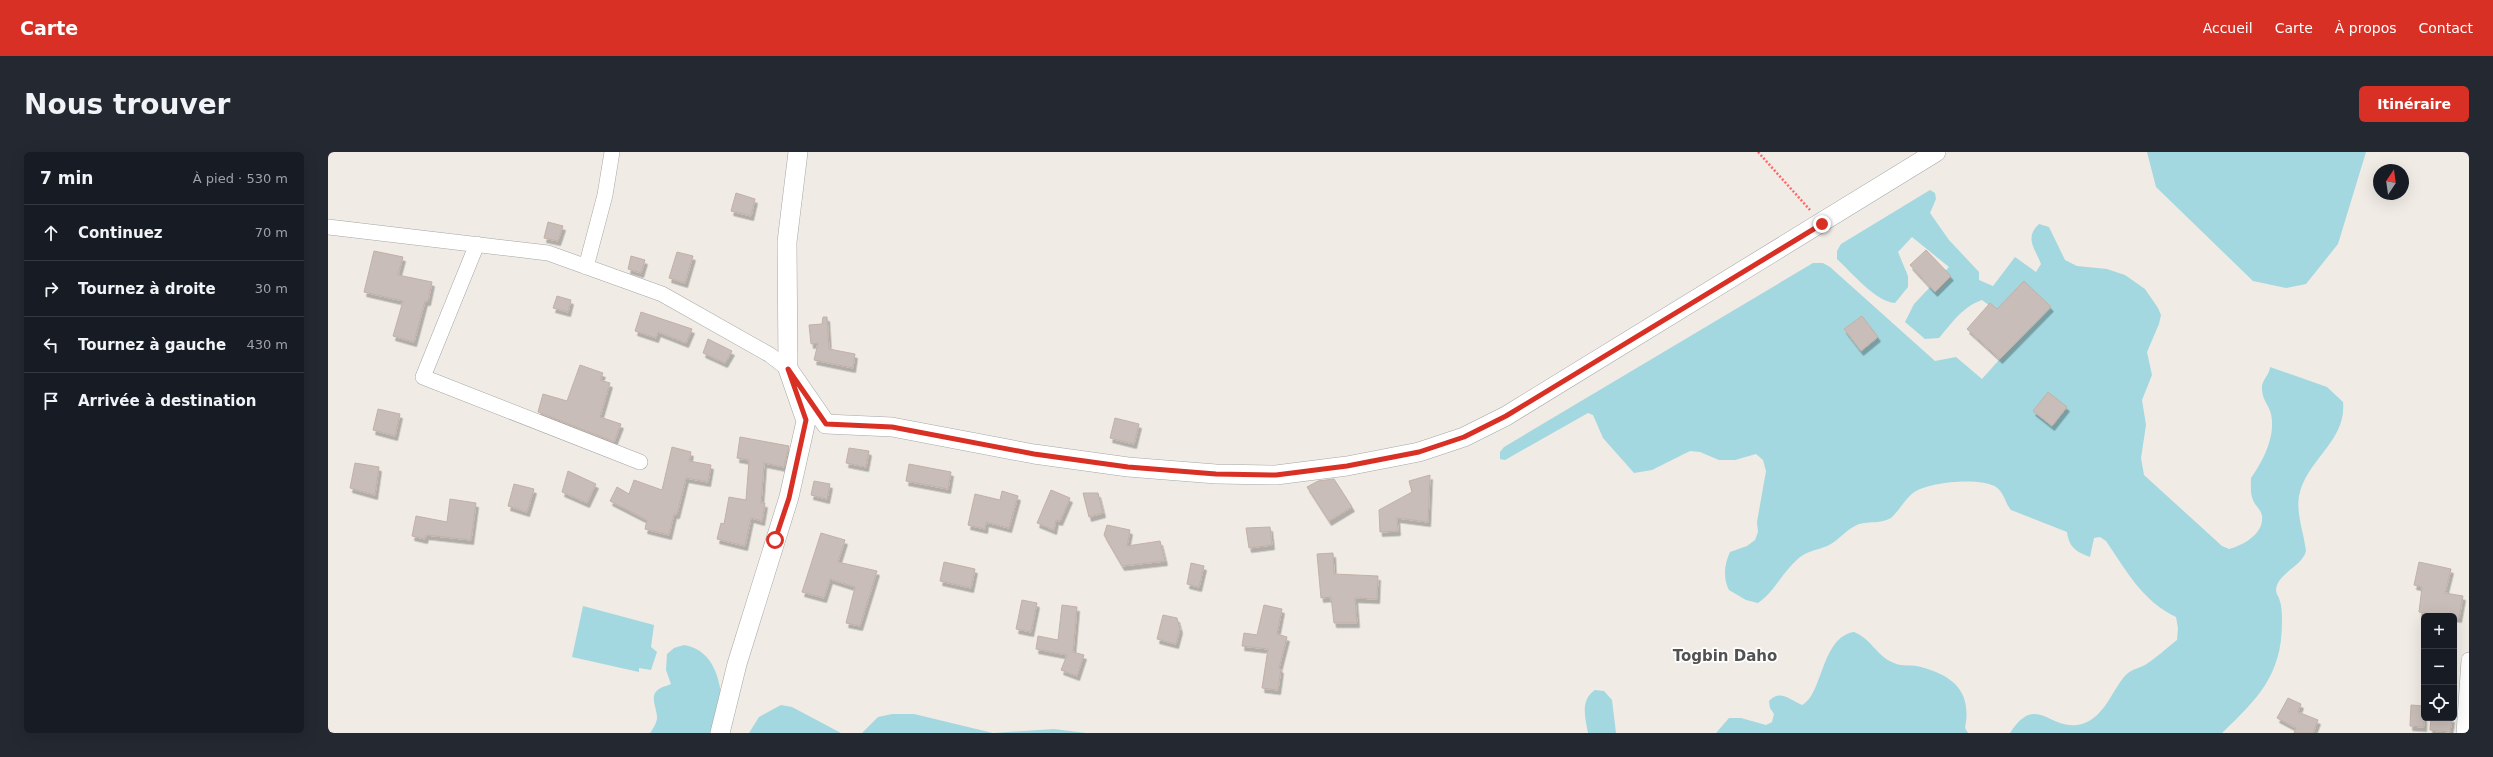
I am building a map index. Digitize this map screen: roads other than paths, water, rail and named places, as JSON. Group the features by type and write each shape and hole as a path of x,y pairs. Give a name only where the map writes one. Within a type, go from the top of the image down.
{"street":[{"path":"586,267 605,195 612,152"},
{"path":"720,733 737,664 789,498 806,420 788,369 787,242 798,152"},
{"path":"328,227 548,253 662,294 770,355 788,369 826,424 892,427 1034,454 1150,468 1276,475 1347,466 1419,452 1464,437 1506,416 1822,224 1936,152"},
{"path":"478,244 423,377 640,462"},
{"path":"2464,733 2469,660"}],"water":[{"path":"2147,152 2366,152 2338,244 2306,284 2286,288 2253,281 2156,187"},
{"path":"1930,190 1935,193 1936,199 1930,213 1949,240 1979,272 1979,280 1993,286 2015,257 2036,272 2041,264 2031,239 2032,234 2039,224 2049,227 2065,260 2077,266 2107,269 2125,275 2145,289 2161,315 2159,324 2147,352 2152,375 2142,400 2146,425 2141,458 2144,475 2222,546 2229,549 2246,542 2252,538 2260,528 2262,522 2262,516 2252,497 2251,478 2264,456 2272,431 2271,414 2263,396 2262,389 2270,367 2327,387 2343,402 2343,416 2339,428 2333,439 2309,472 2303,483 2299,496 2299,516 2306,551 2304,557 2285,574 2277,584 2276,591 2281,604 2282,613 2281,641 2278,657 2265,685 2246,709 2222,733 2010,733 2020,721 2028,715 2036,714 2071,725 2082,724 2090,721 2102,710 2119,683 2127,674 2145,665 2177,640 2178,628 2176,617 2164,610 2144,594 2128,574 2106,541 2100,537 2094,538 2090,557 2081,553 2077,551 2069,542 2067,532 2011,510 2003,495 1996,487 1978,482 1954,482 1920,489 1910,496 1891,518 1883,521 1859,524 1823,548 1803,555 1790,566 1770,592 1758,603 1746,600 1729,590 1725,571 1726,562 1730,552 1747,546 1755,540 1758,532 1757,522 1766,471 1763,460 1756,454 1735,460 1719,460 1700,452 1690,451 1652,470 1634,473 1603,438 1593,415 1588,413 1505,460 1500,459 1500,452 1504,447 1813,263 1823,263 1830,267 1935,361 1956,357 1982,379 2024,332 1982,300 1963,311 1939,338 1925,339 1905,322 1914,304 1949,267 1912,237 1898,252 1908,276 1908,287 1895,303 1880,298 1872,292 1837,259 1837,251 1841,244"},
{"path":"583,606 654,625 651,647 657,652 651,670 639,668 639,672 572,657"},
{"path":"1854,632 1866,639 1888,660 1897,664 1918,666 1943,675 1952,681 1963,696 1966,705 1967,716 1965,728 1968,733 1716,733 1729,718 1741,718 1766,725 1772,722 1774,714 1770,708 1769,701 1777,696 1785,697 1802,705 1809,699 1814,690 1835,644 1843,636"},
{"path":"684,645 697,649 707,657 714,667 721,692 726,733 650,733 657,719 654,695 662,687 671,684 666,670 667,654 674,648"},
{"path":"1595,690 1604,691 1612,700 1616,733 1588,733 1585,704 1590,694"},
{"path":"781,705 792,707 841,733 749,733 759,717"},
{"path":"892,714 914,714 993,733 862,733 878,717"},
{"path":"1054,729 1086,733 993,733"}],"district":[{"name":"Togbin Daho","path":"1725,656"}]}
